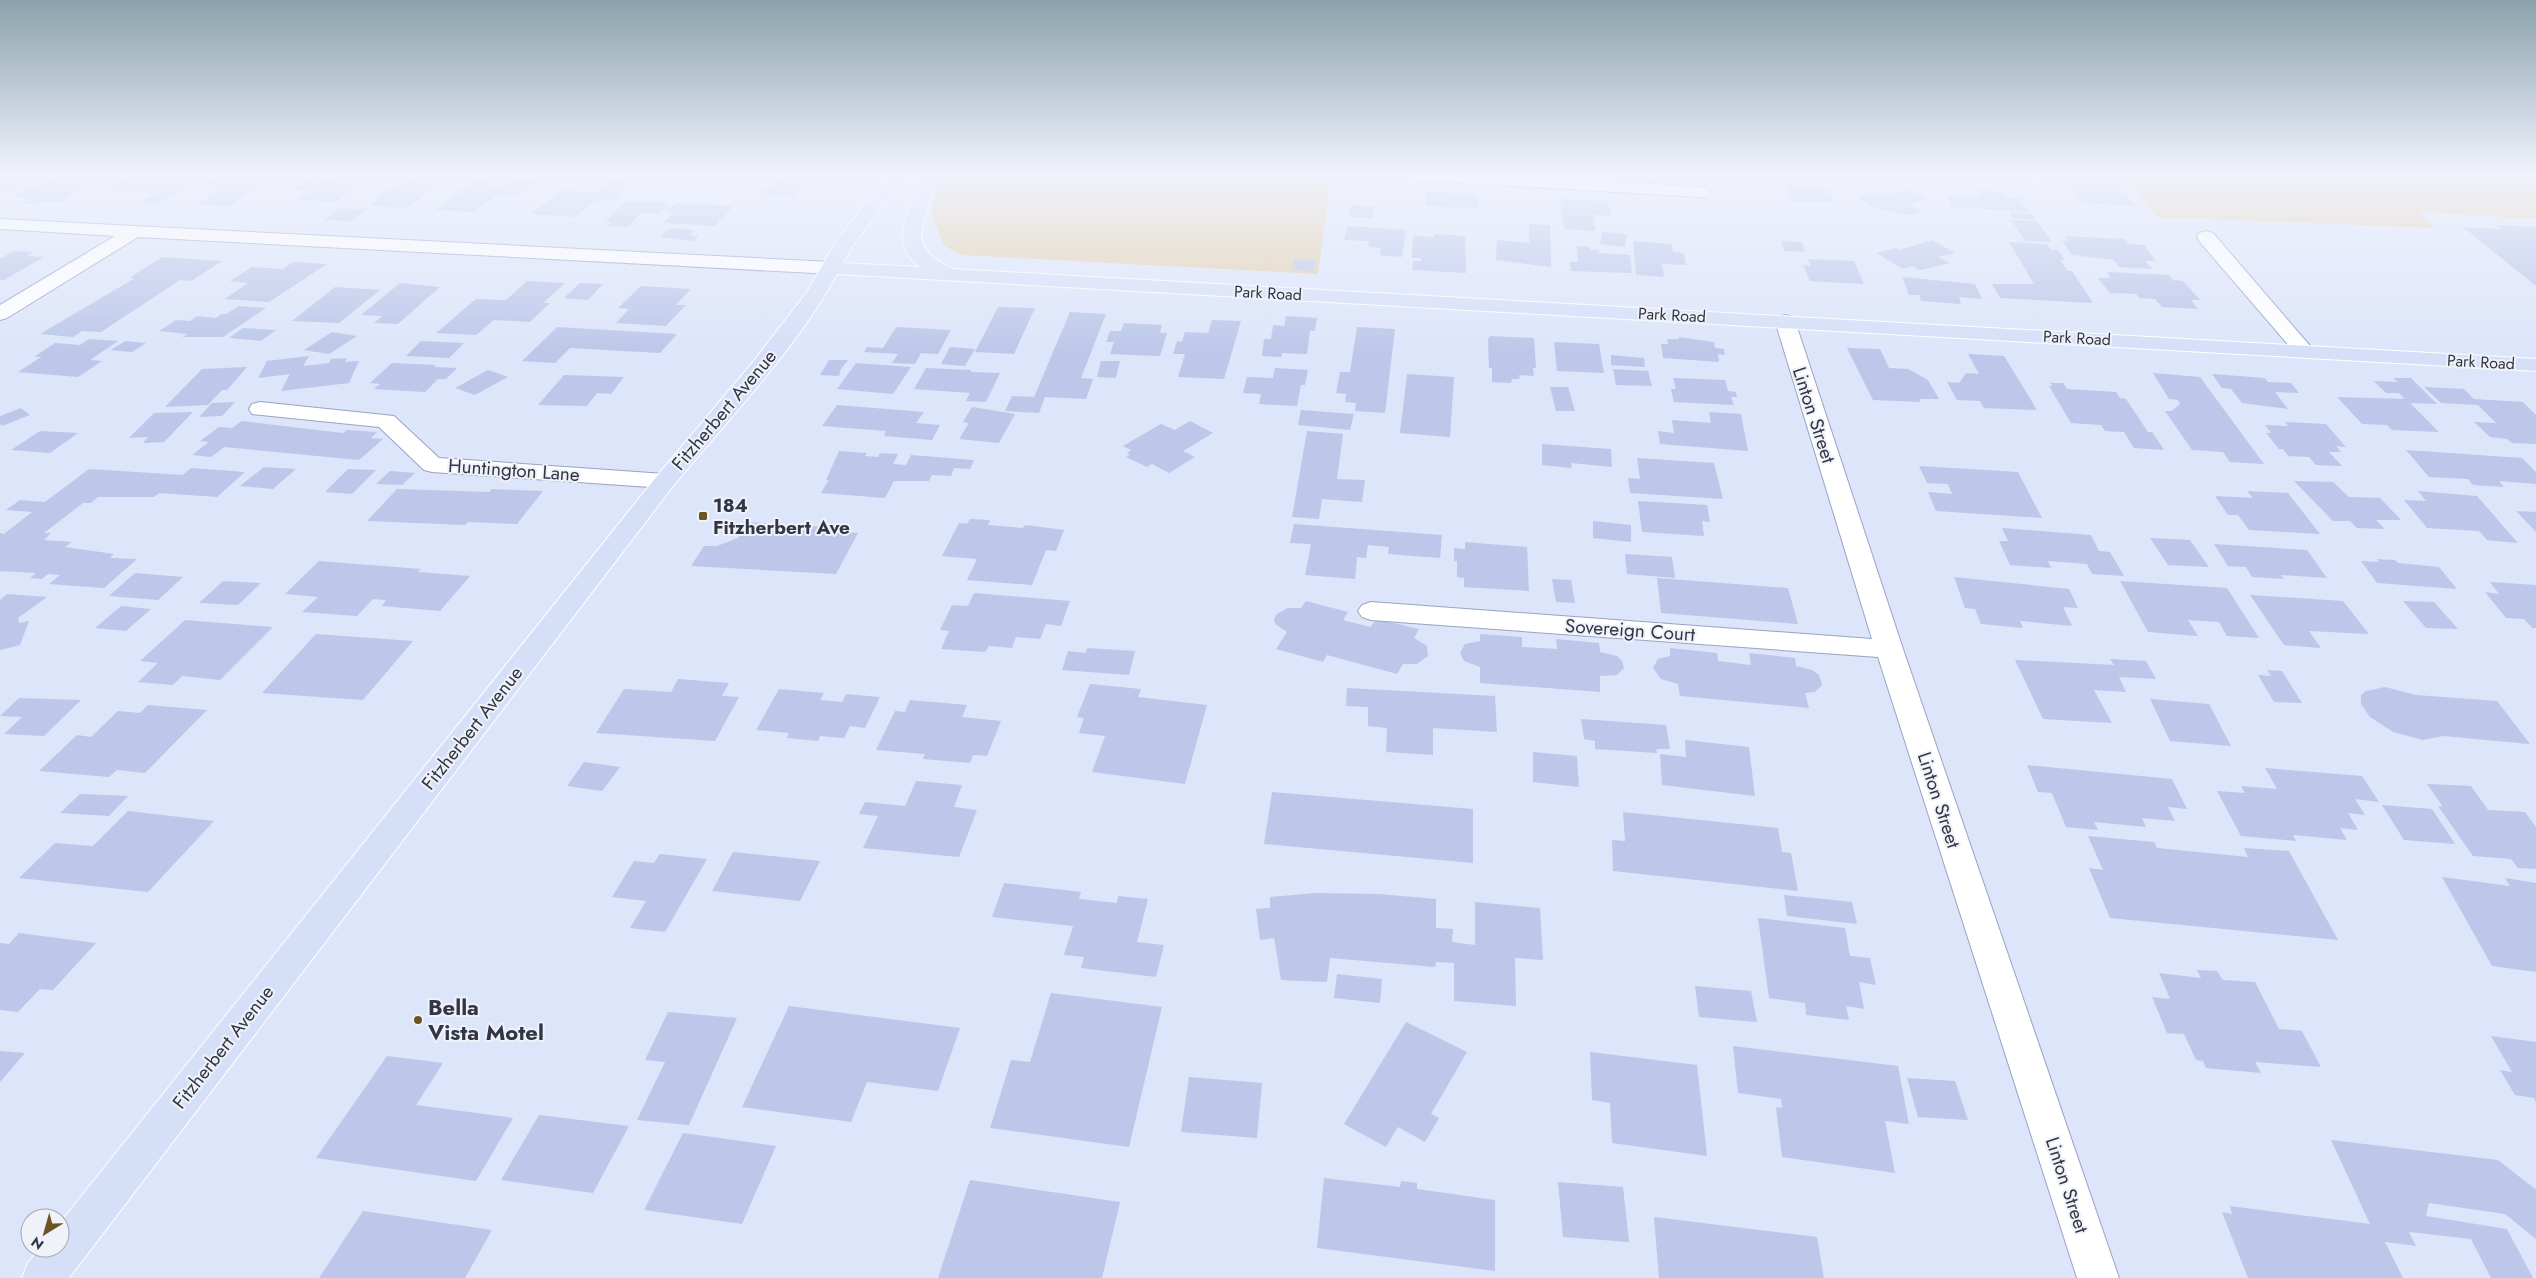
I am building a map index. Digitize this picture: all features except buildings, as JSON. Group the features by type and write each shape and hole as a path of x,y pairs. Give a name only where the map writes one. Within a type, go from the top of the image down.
{"main road":[{"name":"Fitzherbert Avenue","path":"43,1278 665,481 761,367 816,294 844,244 851,235"},
{"path":"912,235 915,249 921,258 950,275"},
{"name":"Park Road","path":"832,268 2536,365"}],"street":[{"path":"0,314 130,235"},
{"name":"Park Road","path":"204,235 832,268"},
{"path":"2206,237 2304,351"},
{"name":"Linton Street","path":"1785,321 1889,649 2098,1278"},
{"name":"Huntington Lane","path":"260,409 386,421 432,464 665,481"},
{"name":"Sovereign Court","path":"1371,611 1889,649"}],"shaded area":[{"path":"939,235 1324,235 1318,274 961,255 943,245"}],"place":[{"name":"184 Fitzherbert Ave","path":"703,516"},
{"name":"Bella Vista Motel","path":"418,1020"}]}
